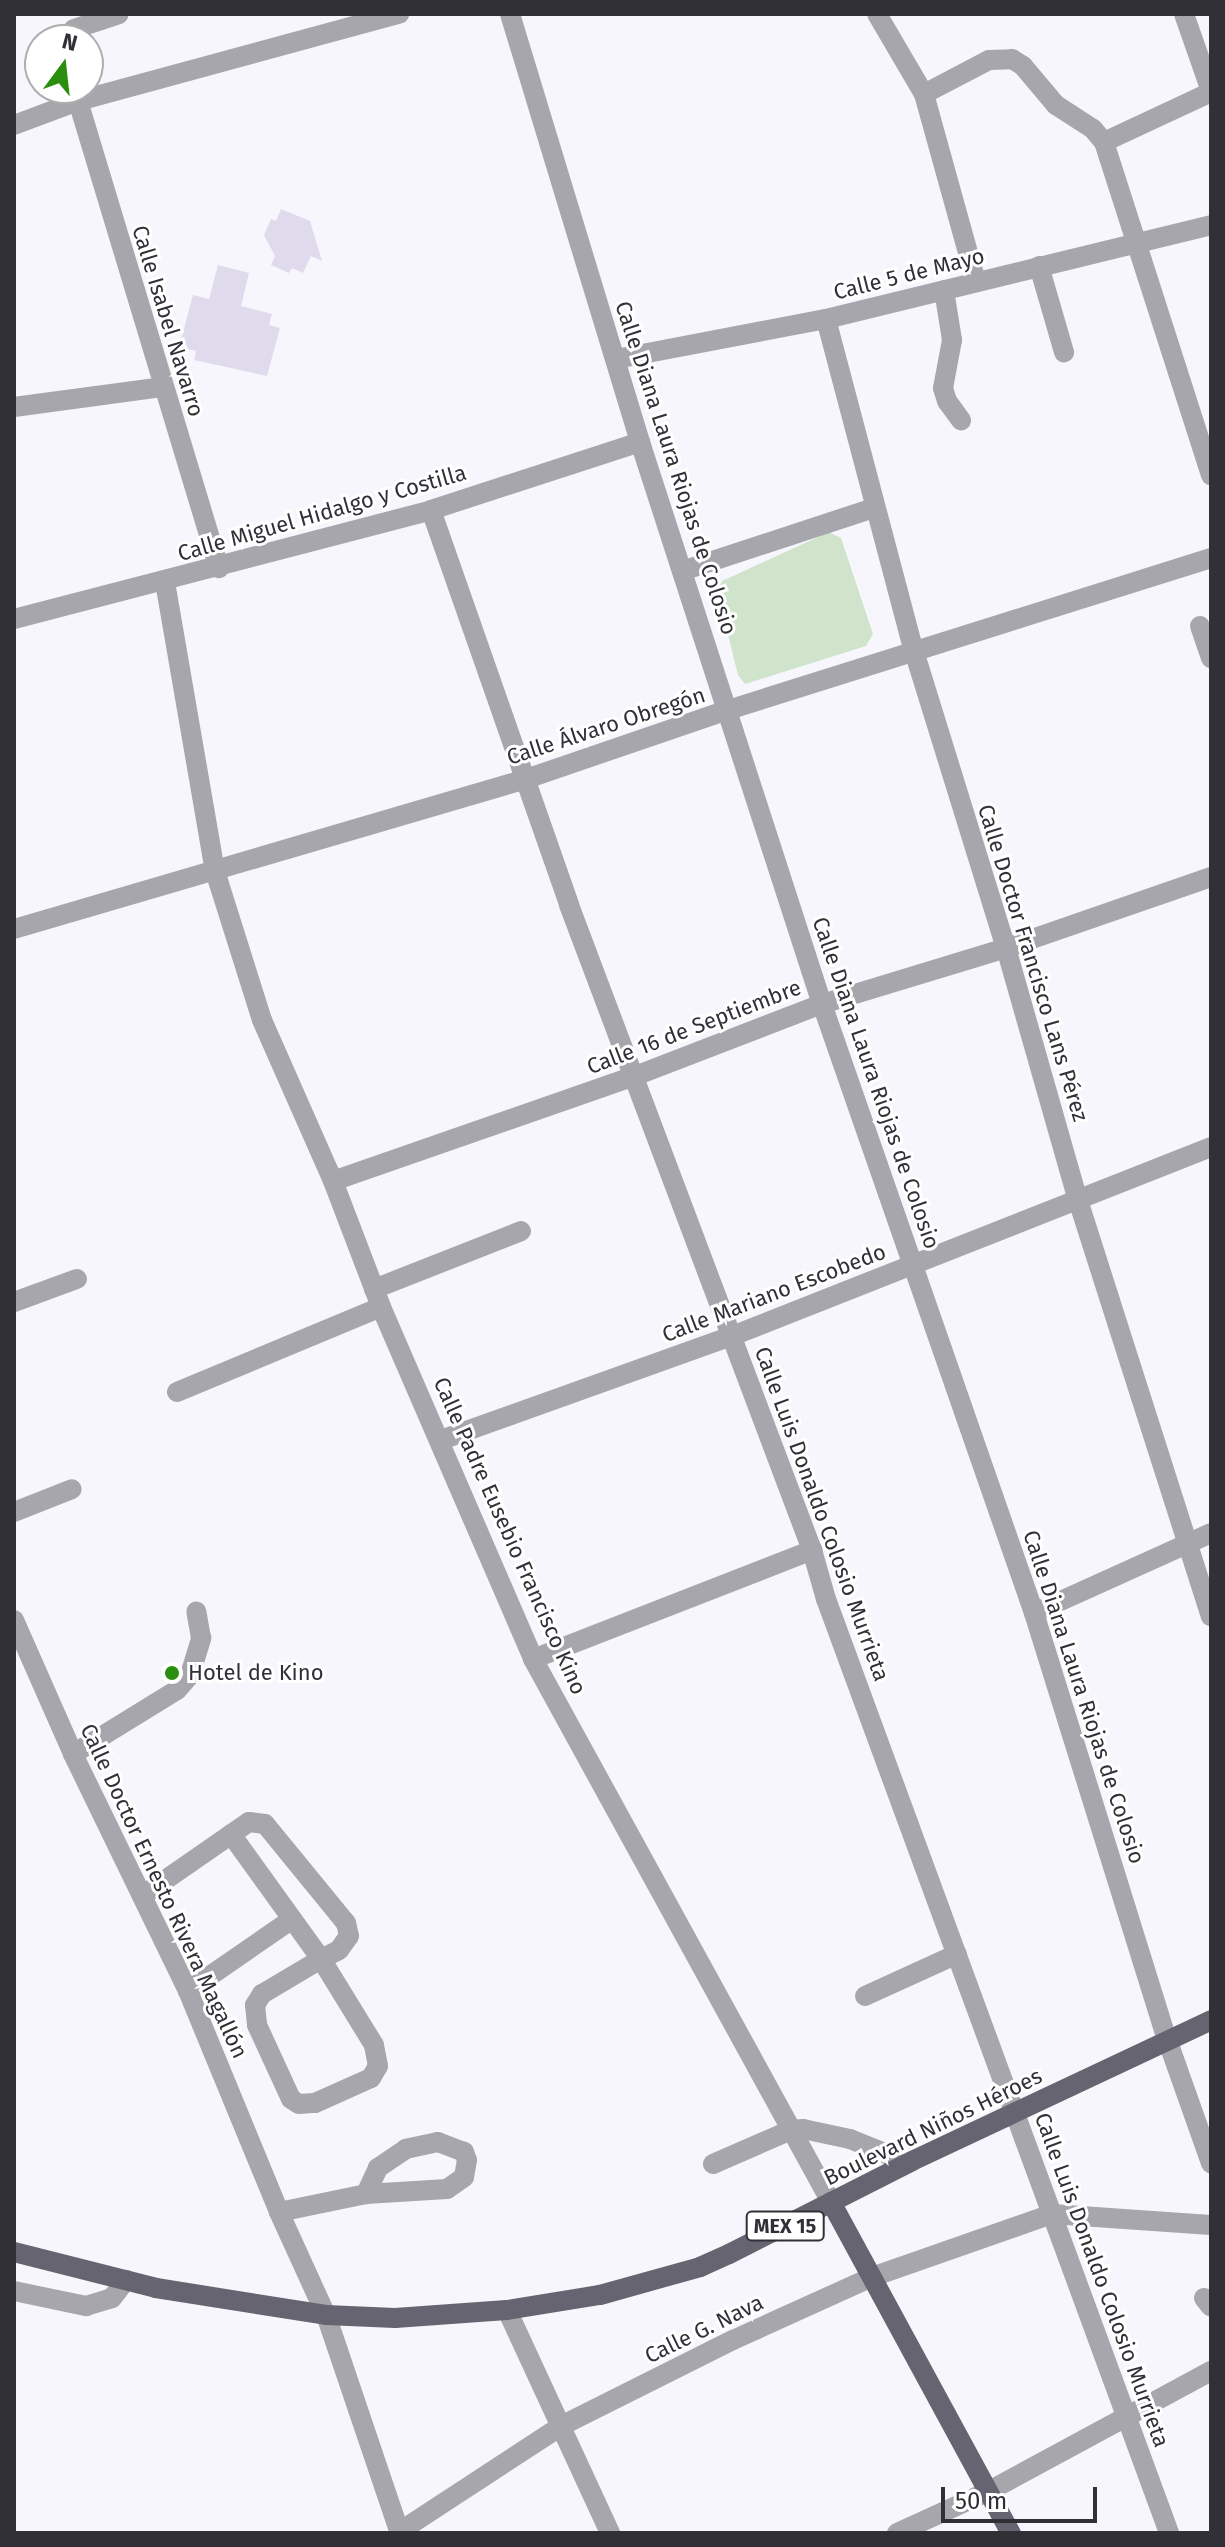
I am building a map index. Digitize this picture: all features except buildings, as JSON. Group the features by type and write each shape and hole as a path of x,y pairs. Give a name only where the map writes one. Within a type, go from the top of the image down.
{"main road":[{"name":"Boulevard Niños Héroes","path":"14,2252 241,2304 326,2315 395,2318 507,2310 600,2295 700,2267 902,2166 1211,2020"},
{"name":"Calle Padre Eusebio Francisco Kino","path":"831,2202 1011,2533"}],"street":[{"path":"89,24 119,14"},
{"path":"104,88 399,14"},
{"name":"Calle Diana Laura Riojas de Colosio","path":"510,14 640,442 822,1004 1034,1613 1167,2039 1211,2163"},
{"path":"877,14 924,94 976,282"},
{"path":"1104,142 1211,91 1184,14"},
{"path":"924,94 989,60 1012,59 1023,66 1056,105 1093,129 1104,142 1211,475"},
{"path":"14,125 56,104"},
{"name":"Calle Isabel Navarro","path":"77,104 219,568"},
{"name":"Calle 5 de Mayo","path":"616,359 826,319 1211,225"},
{"path":"1039,266 1064,352"},
{"path":"944,290 952,340 943,388 947,401 961,420"},
{"name":"Calle Doctor Francisco Lans Pérez","path":"826,319 914,651 1006,948 1077,1197 1211,1616"},
{"path":"14,407 162,387"},
{"name":"Calle Miguel Hidalgo y Costilla","path":"14,619 219,568 431,510 640,442"},
{"path":"682,571 874,508"},
{"name":"Calle Luis Donaldo Colosio Murrieta","path":"431,510 523,780 812,1550 826,1599 1169,2533"},
{"name":"Calle Álvaro Obregón","path":"14,929 523,780 728,710 1211,558"},
{"name":"Calle Padre Eusebio Francisco Kino","path":"165,582 215,871 262,1020 333,1181 377,1298 441,1440 533,1659 831,2202"},
{"path":"1200,626 1211,658"},
{"name":"Calle 16 de Septiembre","path":"333,1181 635,1076 822,1004 1006,948 1211,877"},
{"path":"14,920 14,929"},
{"name":"Calle Mariano Escobedo","path":"441,1440 732,1336 914,1266 1077,1197 1211,1147"},
{"path":"177,1392 521,1231"},
{"path":"14,1302 77,1279"},
{"path":"14,1512 72,1489"},
{"path":"1034,1613 1211,1533"},
{"path":"533,1659 812,1550"},
{"path":"73,1754 177,1690 190,1675 201,1638 196,1611"},
{"name":"Calle Doctor Ernesto Rivera Magallón","path":"14,1620 19,1647 188,1991 279,2212 326,2315 400,2532"},
{"path":"142,1896 231,1834 249,1822 265,1824 346,1923 349,1936 339,1950 321,1959 262,1994 255,2005 257,2025 291,2099 299,2104 315,2103 371,2078 378,2066 374,2045 321,1959 231,1834"},
{"path":"188,1991 291,1920"},
{"path":"865,1996 957,1954"},
{"path":"713,2164 791,2130 838,2134 887,2154 902,2166"},
{"path":"279,2212 366,2194 447,2189 464,2177 467,2160 464,2152 438,2142 406,2149 378,2168 366,2194"},
{"path":"1052,2214 1211,2225"},
{"name":"Calle G. Nava","path":"400,2532 561,2426 733,2340 872,2277 1052,2214"},
{"path":"14,2291 86,2306 112,2298 126,2280"},
{"path":"507,2310 610,2533"},
{"path":"897,2533 989,2491 1211,2371"}],"green space":[{"path":"829,532 841,538 873,634 866,646 745,684 738,675 717,590 722,581"}],"place":[{"name":"Hotel de Kino","path":"172,1673"}]}
